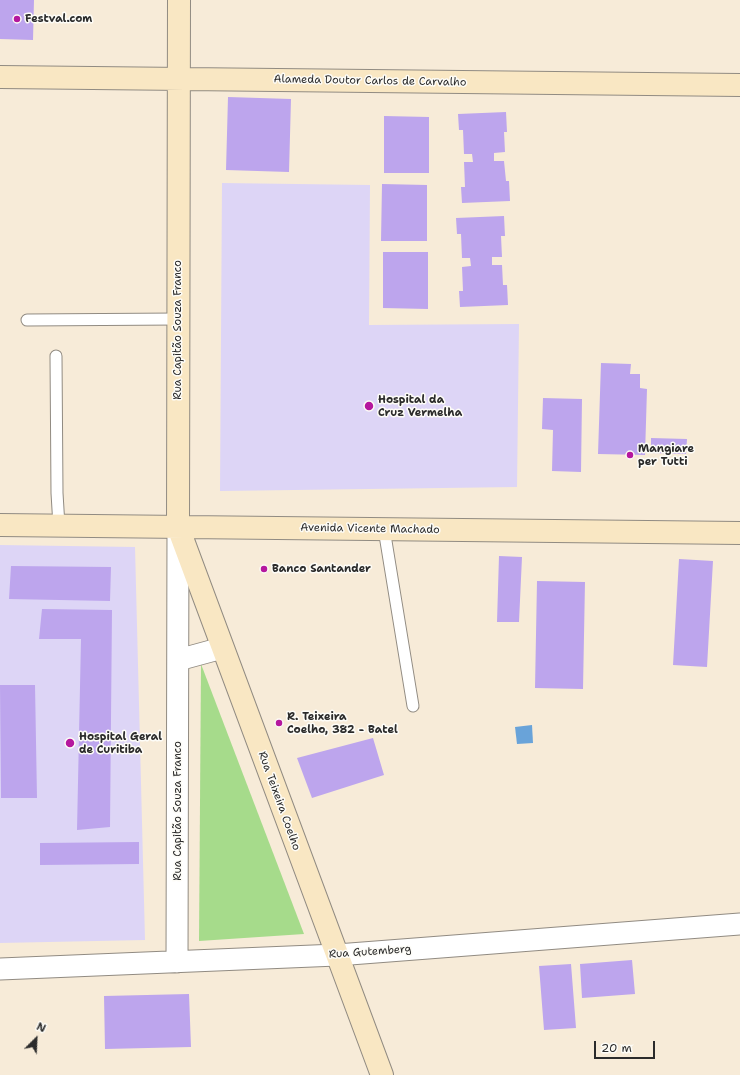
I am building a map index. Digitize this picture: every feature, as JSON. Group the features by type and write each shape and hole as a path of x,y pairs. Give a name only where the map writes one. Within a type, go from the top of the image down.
{"street":[{"name":"Rua Capitão Souza Franco","path":"177,962 179,0"},
{"name":"Alameda Doutor Carlos de Carvalho","path":"0,77 740,85"},
{"name":"Avenida Vicente Machado","path":"0,525 740,532"},
{"name":"Rua Teixeira Coelho","path":"178,527 382,1075"},
{"path":"178,660 222,648"},
{"name":"Rua Gutemberg","path":"0,969 337,955 740,924"}],"lane":[{"path":"27,320 178,319"},
{"path":"56,356 59,526"},
{"path":"384,529 414,706"}],"shaded area":[{"name":"Hospital da Cruz Vermelha","path":"222,183 370,185 369,325 519,324 517,487 220,491"},
{"name":"Hospital Geral de Curitiba","path":"0,545 135,547 145,940 0,943"}],"green space":[{"path":"201,664 304,934 199,941"}],"water":[{"path":"532,725 533,743 517,744 515,727"}],"building":[{"name":"Festval.com","path":"0,0 34,0 33,40 0,39"},
{"path":"228,97 291,99 289,172 226,170"},
{"path":"506,112 507,132 504,132 505,152 494,153 494,161 504,161 506,181 509,181 510,201 462,203 461,187 465,187 464,162 473,162 472,154 464,154 463,130 459,130 458,114"},
{"path":"384,116 429,117 429,173 384,173"},
{"path":"382,184 427,185 427,241 381,241"},
{"path":"504,216 505,236 501,236 502,257 492,257 492,265 502,265 503,285 507,285 508,305 460,307 459,291 463,291 462,267 471,266 470,258 462,258 461,234 457,234 456,218"},
{"path":"383,252 428,252 428,309 383,308"},
{"path":"601,363 631,364 630,374 640,374 640,388 647,389 645,455 598,454"},
{"path":"543,398 582,399 581,472 552,471 553,430 542,429"},
{"path":"651,438 687,439 686,454 651,453"},
{"path":"499,556 522,557 519,622 497,622"},
{"path":"679,559 713,561 707,667 673,665"},
{"path":"11,566 111,567 110,601 9,599"},
{"path":"537,581 585,582 583,689 535,688"},
{"path":"42,609 112,610 110,827 77,830 81,639 39,639"},
{"path":"0,685 35,685 37,798 1,798"},
{"path":"373,738 384,775 312,798 297,758"},
{"path":"139,842 139,864 40,865 40,843"},
{"path":"632,960 635,994 582,998 580,964"},
{"path":"571,964 576,1028 544,1030 539,966"},
{"path":"189,994 191,1047 105,1049 104,996"}],"place":[{"name":"Festval.com","path":"17,19"},
{"name":"Hospital da Cruz Vermelha","path":"369,406"},
{"name":"Mangiare per Tutti","path":"630,455"},
{"name":"Banco Santander","path":"264,569"},
{"name":"R. Teixeira Coelho, 382 - Batel","path":"279,723"},
{"name":"Hospital Geral de Curitiba","path":"70,743"}]}
